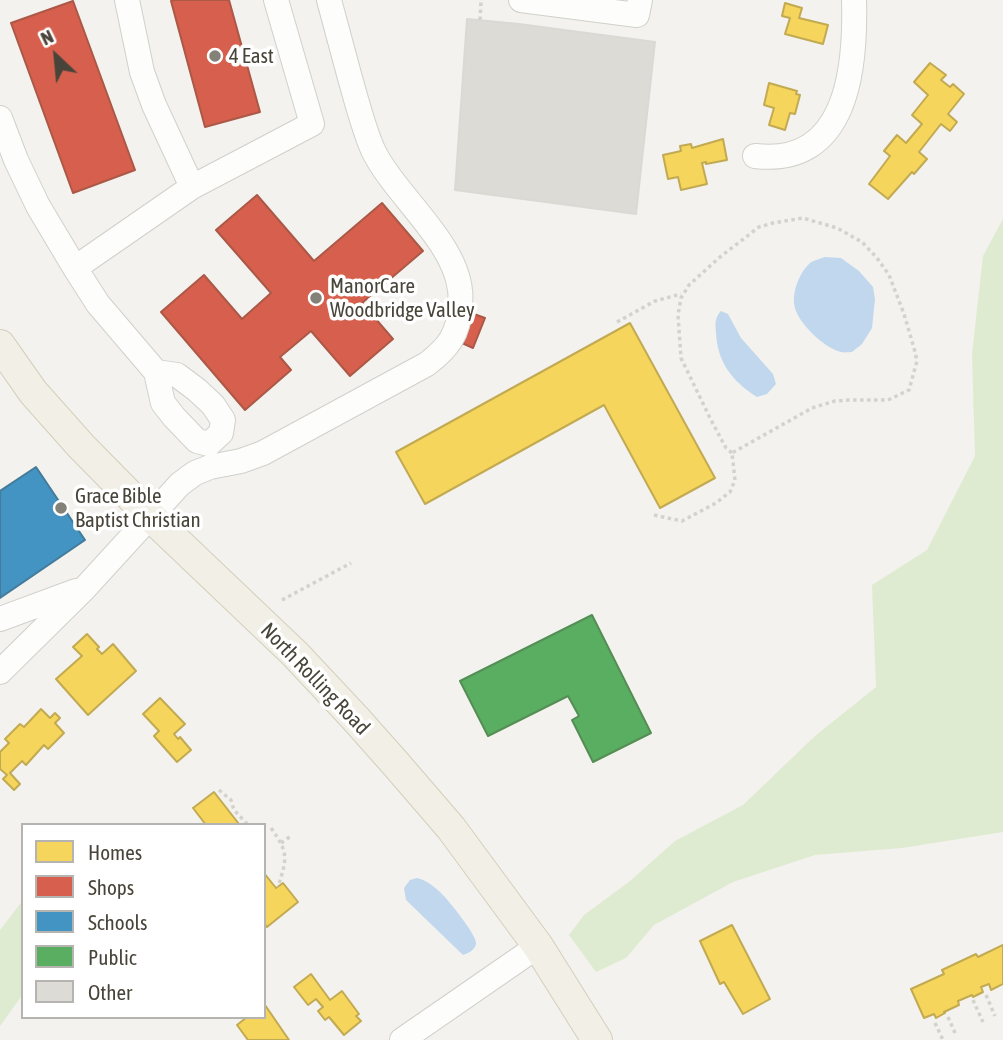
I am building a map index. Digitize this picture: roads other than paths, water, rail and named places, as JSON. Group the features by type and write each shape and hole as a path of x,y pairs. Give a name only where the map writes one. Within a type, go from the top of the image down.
{"main road":[{"name":"North Rolling Road","path":"0,345 33,392 81,446 150,516 295,654 451,828 538,946 597,1040"}],"street":[{"path":"127,0 142,72 154,105 192,187"},
{"path":"75,268 192,187 312,124 276,0"},
{"path":"0,118 38,206 99,304 156,372 163,402 210,455 241,461 263,453 427,364 444,351 455,334 460,313 460,290 454,266 443,246 374,152 358,106 329,0"},
{"path":"521,0 637,15 640,0"},
{"path":"755,156 773,158 808,148 823,137 834,121 850,70 854,40 854,0"},
{"path":"0,671 84,589 180,484 195,473 210,455 222,433 223,420 213,405 197,390 177,376 156,372"},
{"path":"0,619 84,589"},
{"path":"402,1040 538,946"}],"water":[{"path":"825,257 841,258 859,271 873,287 875,299 872,328 862,344 852,352 834,349 819,339 799,318 794,303 796,287 806,267"},
{"path":"721,311 728,314 741,338 773,374 776,384 767,394 757,397 748,391 733,377 723,362 717,343 716,326"},
{"path":"417,878 439,891 462,918 475,940 476,944 471,951 463,955 406,900 404,888 410,880"}],"place":[{"name":"4 East","path":"215,56"},
{"name":"ManorCare Woodbridge Valley","path":"316,298"},
{"name":"Grace Bible Baptist Christian","path":"61,508"}]}
